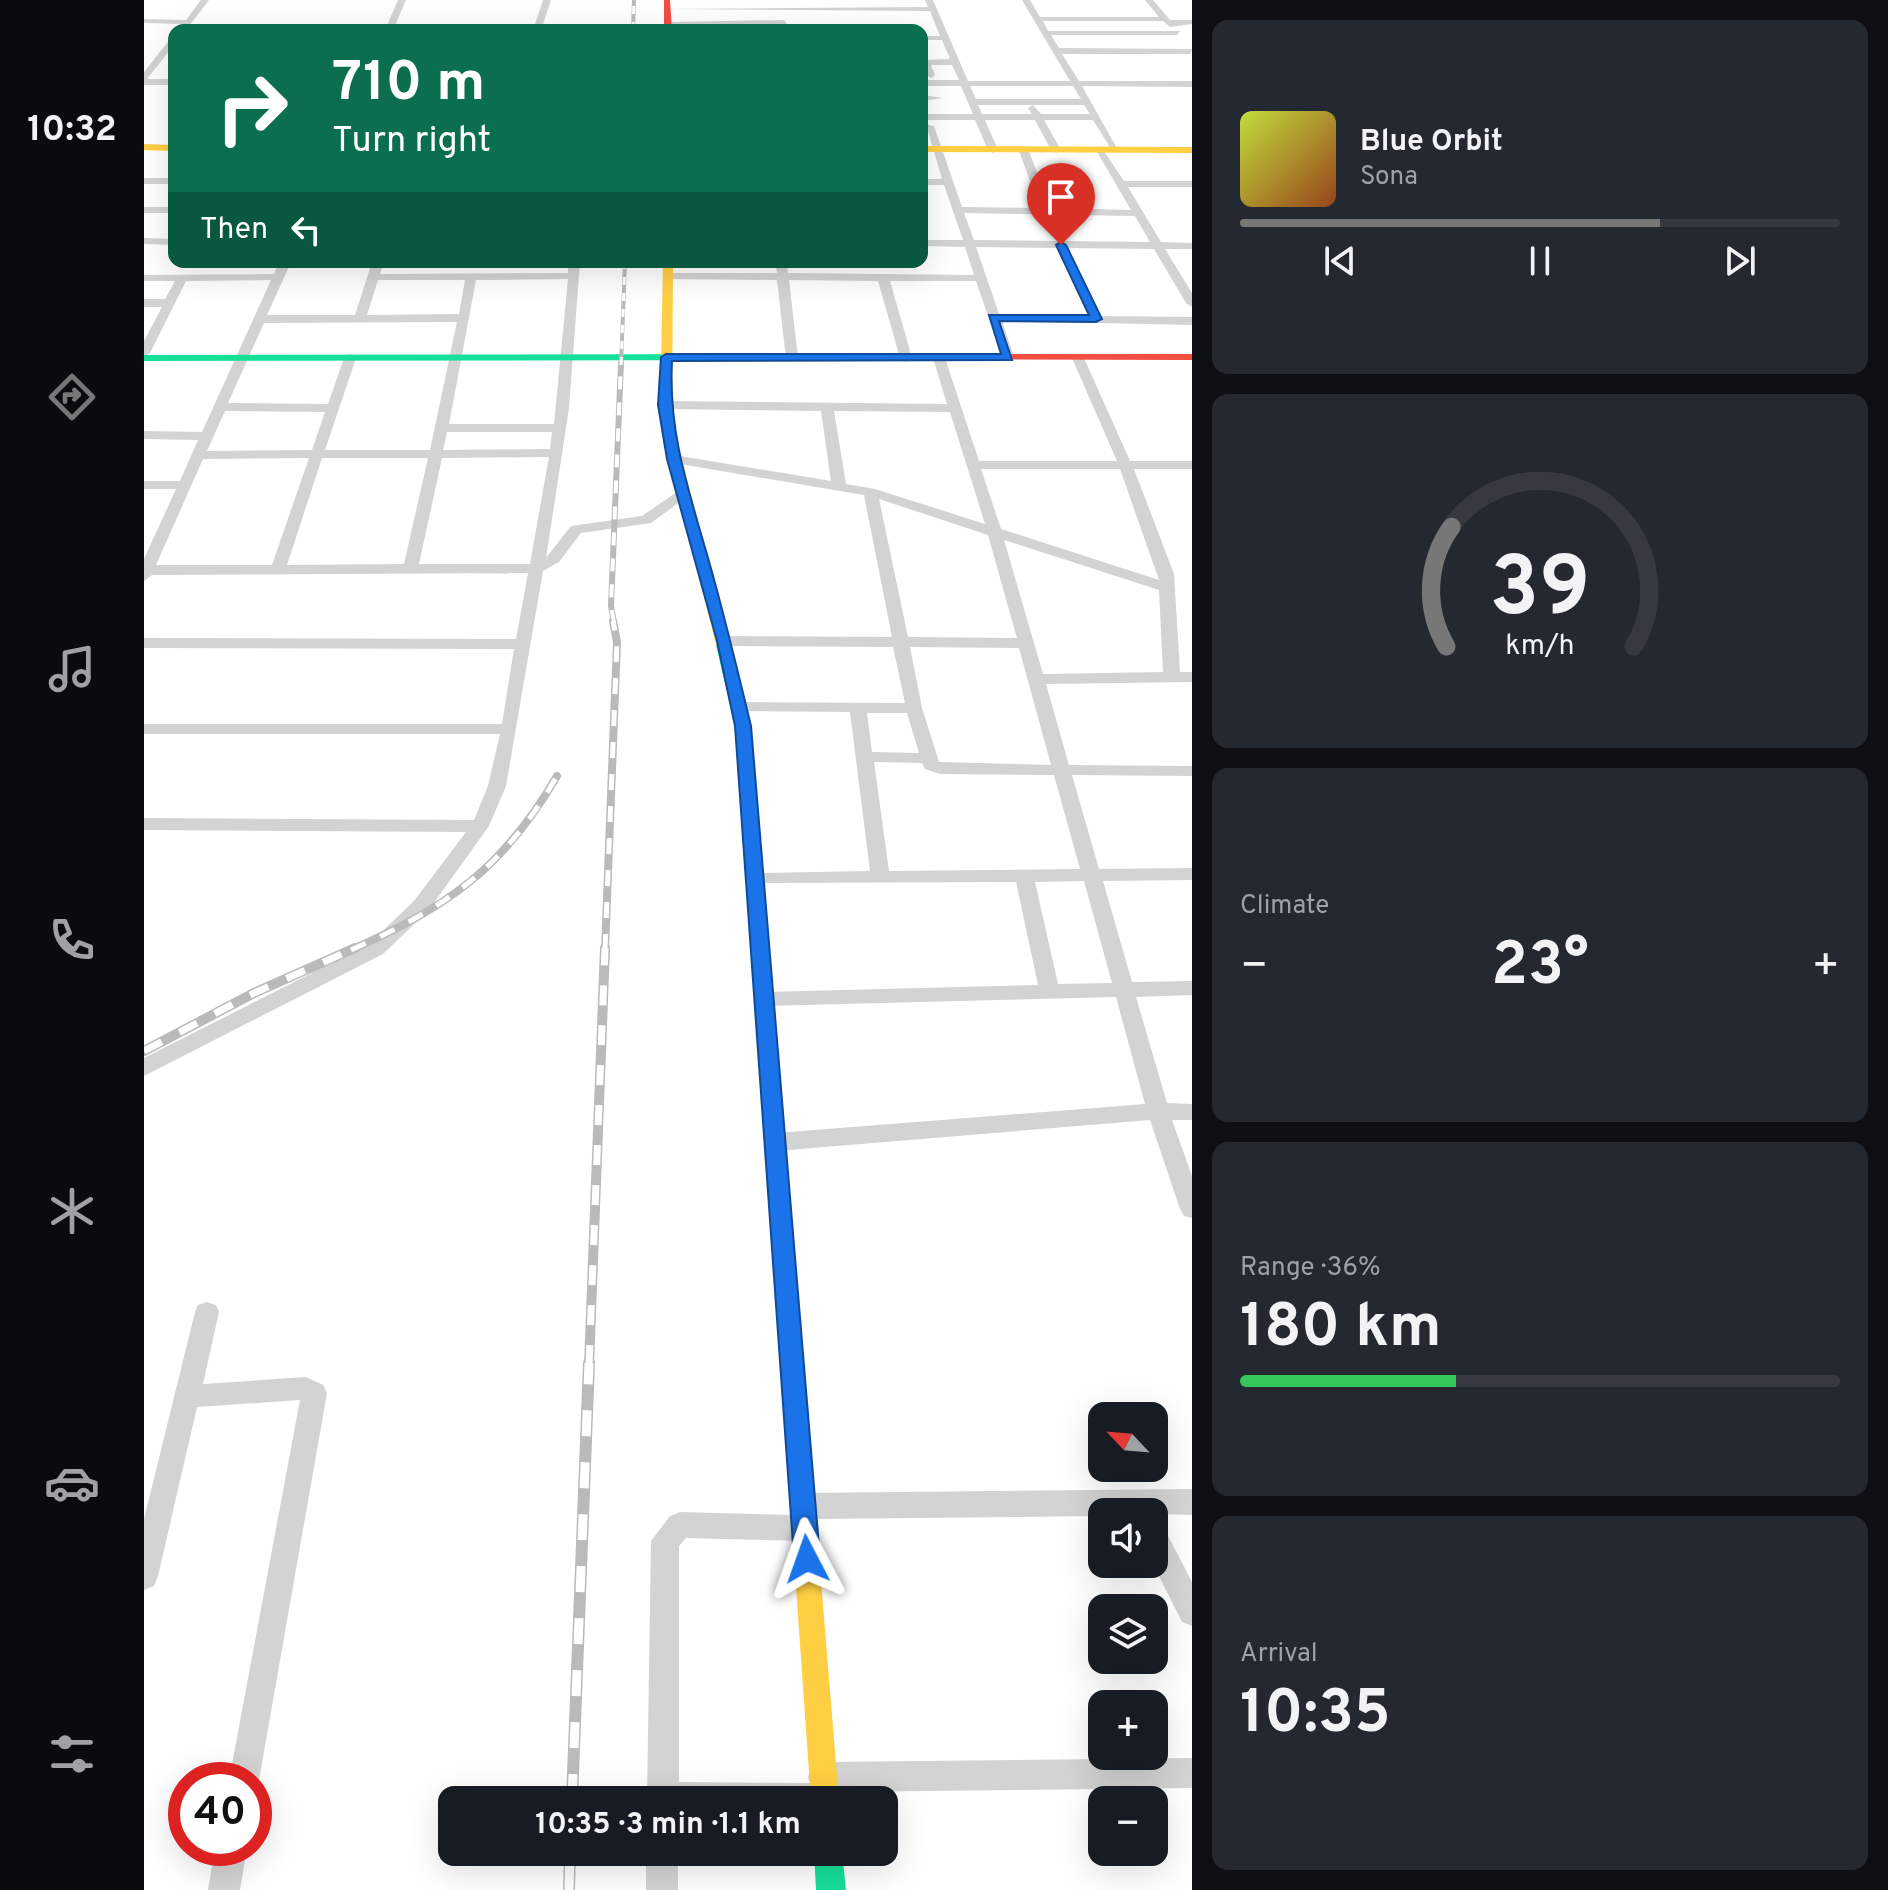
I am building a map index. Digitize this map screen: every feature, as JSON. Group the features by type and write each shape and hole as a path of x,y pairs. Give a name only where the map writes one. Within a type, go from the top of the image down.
{"main road":[{"path":"144,147 168,147"},
{"path":"930,149 1192,150"},
{"path":"668,269 664,405 682,495 724,641 739,706 757,879 824,1786"},
{"path":"144,356 242,359 1192,357"},
{"path":"829,1866 831,1890"}],"street":[{"path":"144,21 188,22 205,0"},
{"path":"392,24 402,0"},
{"path":"539,24 547,0"},
{"path":"1026,0 1096,117 1121,184 1158,246 1185,281 1192,303"},
{"path":"1149,0 1191,52"},
{"path":"727,21 783,15 907,15 903,4"},
{"path":"667,18 697,9 727,21 757,23 783,15 807,23 839,17 869,5 931,4 993,150"},
{"path":"697,9 699,24"},
{"path":"1061,10 1097,51"},
{"path":"667,18 686,24"},
{"path":"1037,19 1192,22"},
{"path":"1108,19 1118,33 1127,62"},
{"path":"1046,33 1179,37"},
{"path":"1154,36 1164,51"},
{"path":"928,38 946,38"},
{"path":"144,80 168,48"},
{"path":"1056,51 1191,52"},
{"path":"928,58 953,57"},
{"path":"144,61 168,61"},
{"path":"1135,73 1142,84"},
{"path":"144,80 168,82"},
{"path":"934,89 964,83 1192,84"},
{"path":"934,89 974,109 1037,117 1096,117"},
{"path":"928,122 974,109 1029,102 1087,102"},
{"path":"1029,102 1056,150"},
{"path":"930,149 946,182 1008,357"},
{"path":"1024,151 1046,211"},
{"path":"144,193 148,181"},
{"path":"928,182 946,182"},
{"path":"1121,184 1192,184"},
{"path":"144,210 168,210"},
{"path":"956,210 1138,213"},
{"path":"144,241 168,242"},
{"path":"928,243 1192,246"},
{"path":"1061,245 1096,319"},
{"path":"282,268 185,485 151,546 146,573 278,568 539,568 554,559 576,529 646,520 682,495"},
{"path":"360,318 376,268"},
{"path":"144,1068 376,949 421,906 489,810 539,568 569,357 574,268"},
{"path":"782,268 792,358"},
{"path":"668,269 783,277 980,278"},
{"path":"373,277 574,276"},
{"path":"144,278 278,277"},
{"path":"410,569 437,454 471,277"},
{"path":"883,277 906,358"},
{"path":"144,356 182,278"},
{"path":"144,303 168,303"},
{"path":"993,317 1192,321"},
{"path":"260,319 461,318"},
{"path":"278,568 350,358"},
{"path":"939,358 995,533 1158,1111 1192,1209"},
{"path":"1078,358 1125,464 1162,562 1168,588 1172,677"},
{"path":"664,405 955,408"},
{"path":"220,407 332,408"},
{"path":"827,407 839,485"},
{"path":"441,428 560,428"},
{"path":"144,435 207,436"},
{"path":"199,455 557,453"},
{"path":"674,459 870,492 1168,588"},
{"path":"972,465 1192,465"},
{"path":"144,485 185,485"},
{"path":"870,492 927,758 940,769 1192,771"},
{"path":"724,641 1025,643"},
{"path":"144,643 523,644"},
{"path":"1034,679 1192,677"},
{"path":"739,706 914,708"},
{"path":"858,708 880,877"},
{"path":"144,729 508,729"},
{"path":"865,757 927,758"},
{"path":"144,824 480,826"},
{"path":"757,879 1192,874"},
{"path":"1024,876 1049,990"},
{"path":"765,999 1192,988"},
{"path":"776,1142 1158,1111 1192,1112"},
{"path":"144,1576 153,1501 187,1396 207,1312"},
{"path":"187,1396 306,1388 314,1393 247,1762"},
{"path":"1168,1504 1192,1502"},
{"path":"663,1786 665,1541 680,1525 804,1517 1088,1509"},
{"path":"1168,1565 1192,1612"},
{"path":"898,1788 1192,1773"},
{"path":"224,1890 228,1866"},
{"path":"662,1866 662,1890"}],"railway":[{"path":"633,24 634,0"},
{"path":"621,365 625,268"},
{"path":"614,623 611,606 621,363"},
{"path":"605,950 617,642 613,621"},
{"path":"351,950 416,918 470,882 516,836 557,776"},
{"path":"144,1051 254,993 355,948"},
{"path":"589,1365 605,948"},
{"path":"573,1786 589,1363"},
{"path":"569,1890 570,1866"}],"traffic: fast":[{"path":"144,358 759,357"},
{"path":"723,645 743,726 772,1106"},
{"path":"829,1866 831,1890"}],"traffic: slow":[{"path":"144,147 168,148"},
{"path":"928,149 1192,150"},
{"path":"668,268 666,420 723,645"},
{"path":"772,1106 824,1786"}],"traffic: jam":[{"path":"667,0 668,24"},
{"path":"759,357 1192,357"}],"route":[{"path":"807,1559 743,726 713,598 674,459 664,405 666,357 1008,357 993,317 1096,319 1061,245"}]}
